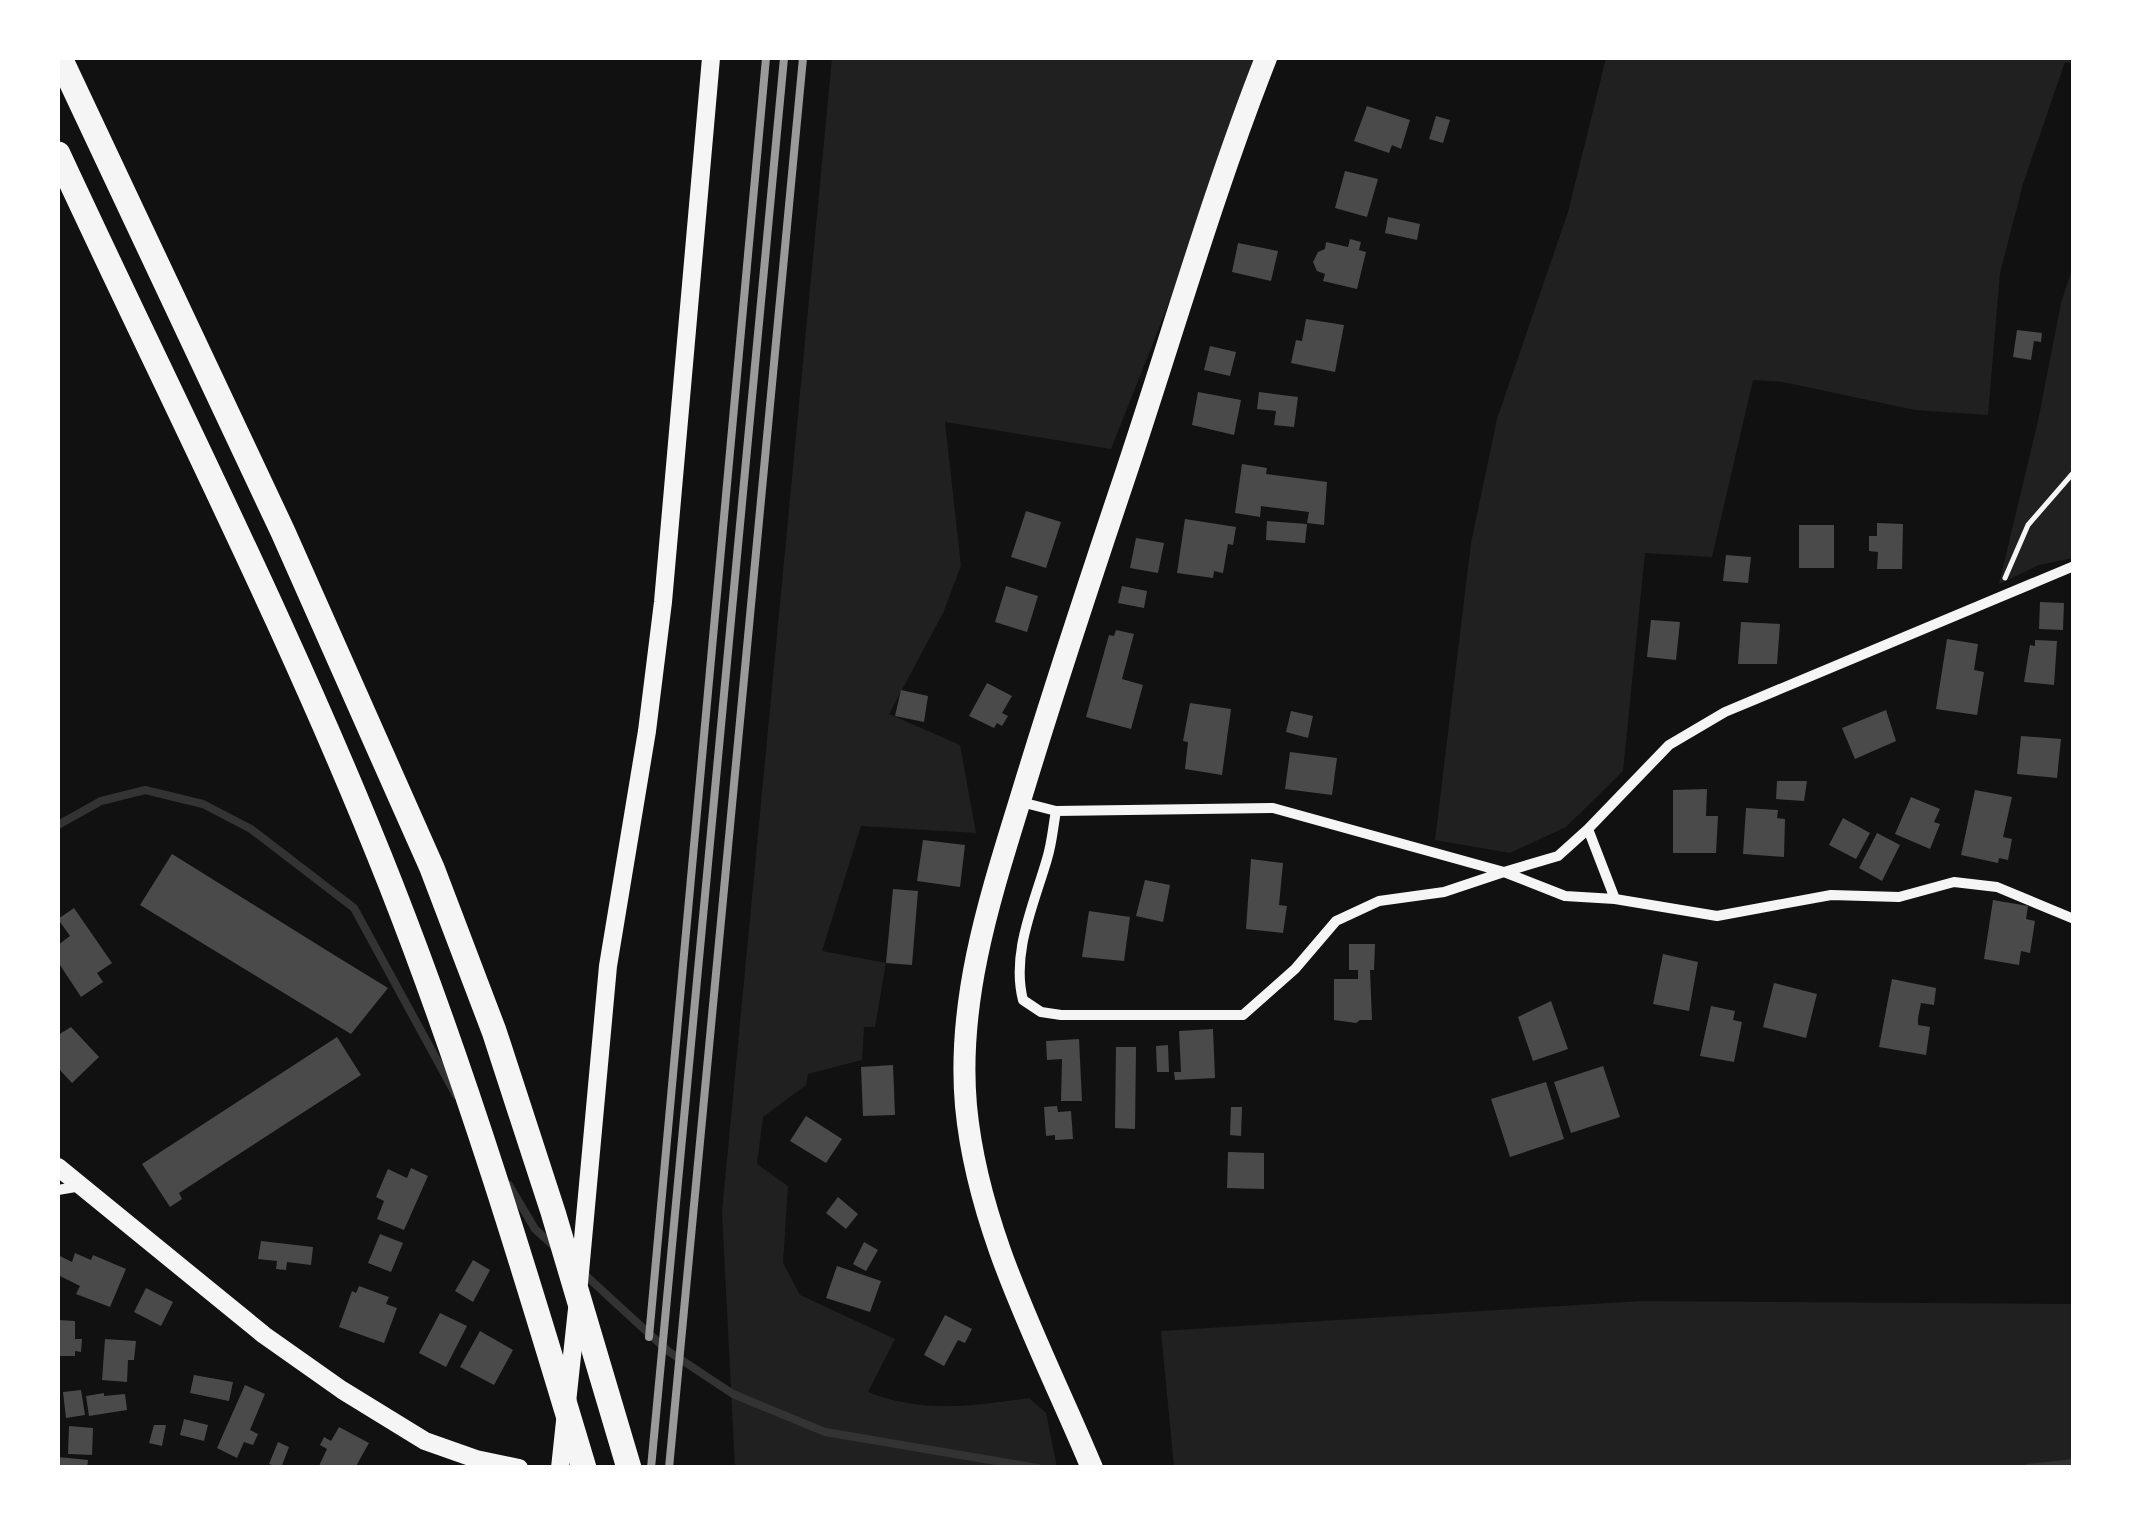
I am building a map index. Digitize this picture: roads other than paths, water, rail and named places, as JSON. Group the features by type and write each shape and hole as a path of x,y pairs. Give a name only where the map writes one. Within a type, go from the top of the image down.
{"highway":[{"path":"60,58 283,532 432,868 494,1031 629,1468"},
{"path":"58,154 276,621 390,880 455,1052 584,1468"}],"main road":[{"path":"1092,1468 985,1208 966,1106 965,1052 971,989 983,930 1020,802 1085,595 1266,58"}],"street":[{"path":"560,1468 608,966 664,602 711,58"},
{"path":"1056,811 1018,973 1023,1000 1041,1012 1061,1015 1242,1015 1295,969 1336,921 1379,901 1444,892 1558,856 1670,746 1725,712 2074,566"},
{"path":"1020,802 1056,811 1274,808 1504,872 1565,896 1615,899 1717,916 1831,895 1899,897 1954,882 1997,887 2074,919"},
{"path":"1588,830 1615,899"},
{"path":"58,1167 264,1336 385,1418 425,1441 476,1459 519,1468"},
{"path":"58,1190 81,1186"}],"waterway":[{"path":"58,825 101,801 145,790 203,804 251,829 354,908 456,1095"},
{"path":"509,1185 535,1229 557,1249"},
{"path":"582,1272 668,1351 733,1394 825,1432 1038,1468"},
{"path":"2028,1468 2074,1463"}],"railway":[{"path":"649,1337 766,58"},
{"path":"651,1468 784,58"},
{"path":"669,1468 803,58"}]}
